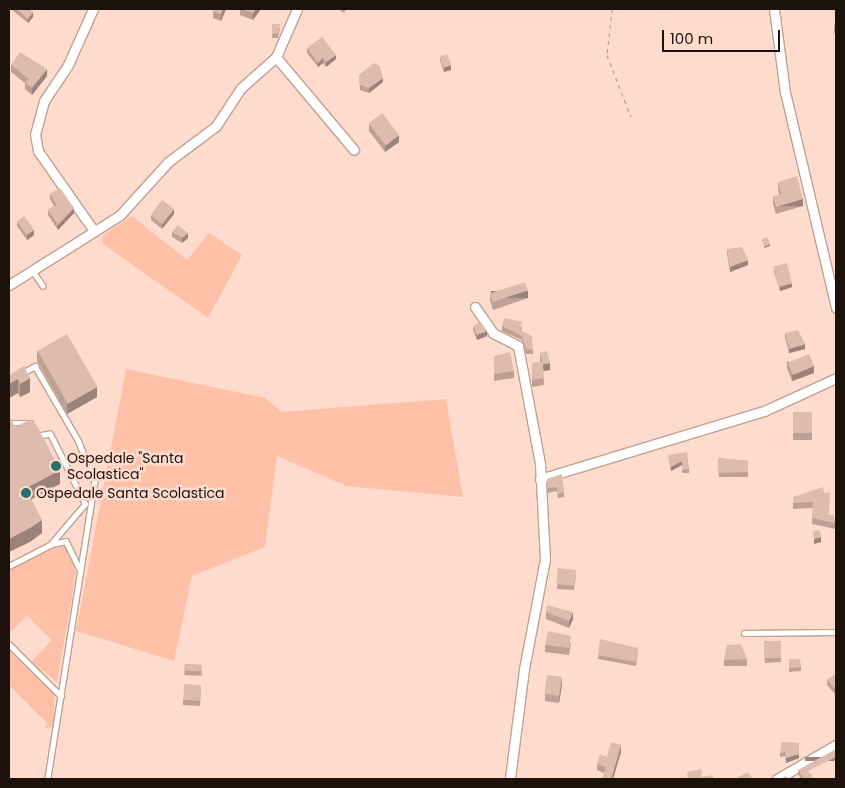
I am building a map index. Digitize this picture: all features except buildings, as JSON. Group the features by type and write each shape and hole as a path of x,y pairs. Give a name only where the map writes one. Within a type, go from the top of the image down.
{"street":[{"path":"93,9 68,65 44,101 35,134 38,151 94,232"},
{"path":"9,285 94,232 130,205 168,162 216,126 241,88 276,57 297,9"},
{"path":"774,9 786,101 836,308"},
{"path":"276,57 354,150"},
{"path":"475,307 493,333 518,346 540,480 545,559 524,669 510,779"},
{"path":"540,480 764,411 836,378"},
{"path":"777,779 836,745"}],"lane":[{"path":"32,270 43,286"},
{"path":"18,376 35,366 94,474 48,779"},
{"path":"9,423 25,420 41,438 50,434 85,504 50,545"},
{"path":"9,566 50,545 66,541 80,570"},
{"path":"744,633 836,632"},
{"path":"9,644 61,696"}],"path":[{"path":"612,9 607,55 631,116"}],"shaded area":[{"path":"132,216 187,260 209,233 242,255 208,318 103,244 102,236"},
{"path":"126,369 265,398 282,412 446,399 463,497 346,486 277,456 265,547 192,576 174,661 76,631"},
{"path":"59,543 66,545 76,573 57,682 31,662 52,640 27,616 11,632 9,628 9,570"},
{"path":"9,648 55,692 53,727 45,728 47,723 9,685"}],"place":[{"name":"Ospedale \"Santa Scolastica\"","path":"56,466"},
{"name":"Ospedale Santa Scolastica","path":"26,493"}]}
